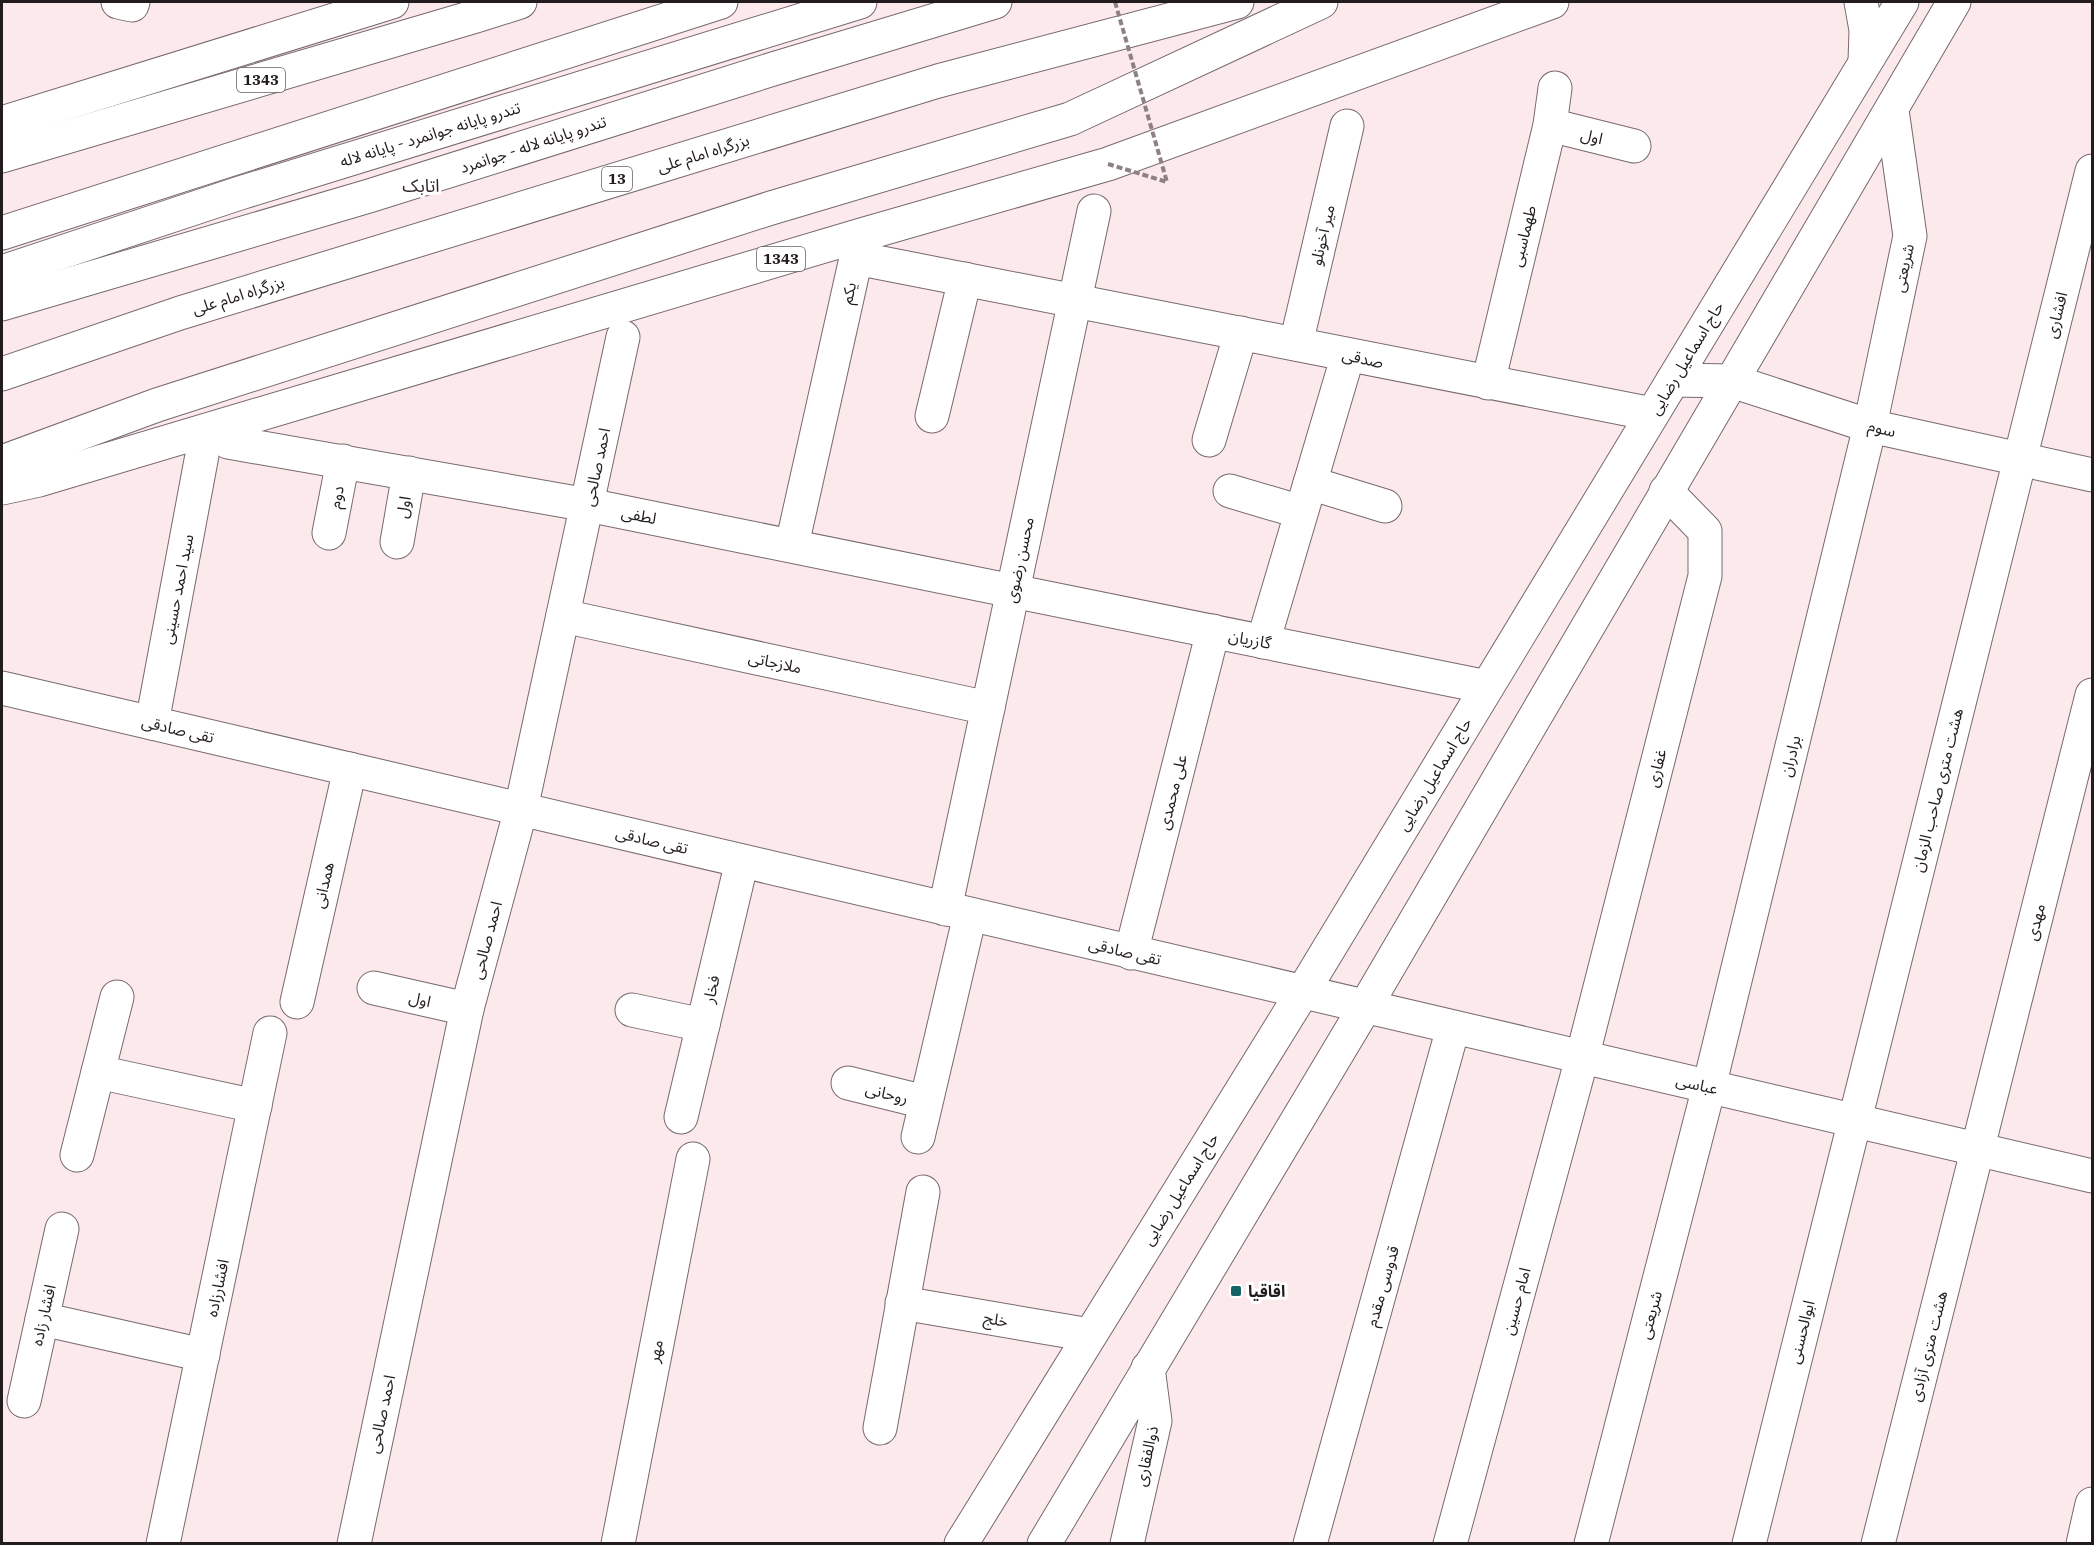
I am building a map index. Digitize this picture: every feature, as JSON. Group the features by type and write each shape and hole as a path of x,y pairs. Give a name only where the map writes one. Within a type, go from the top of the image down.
{"main road":[{"path":"118,2 132,5 133,2"},
{"path":"2,123 392,2"},
{"name":"1343","path":"2,156 520,2"},
{"path":"2,233 722,2"},
{"name":"تندرو پایانه جوانمرد - پایانه لاله","path":"2,272 251,189 860,2"},
{"name":"تندرو پایانه لاله - جوانمرد","path":"2,304 369,196 995,2"},
{"name":"بزرگراه امام علی","path":"2,374 180,313 938,81 1238,2"},
{"path":"2,462 157,405 771,208 1070,119 1321,2"},
{"name":"1343","path":"2,488 39,480 1108,164 1552,2"},
{"path":"1861,2 1866,30 1865,62"},
{"name":"حاج اسماعیل رضایی","path":"962,1544 1302,993 1902,2"},
{"path":"1044,1544 1365,1007 1954,2"},
{"name":"طهماسبی","path":"1488,383 1550,125 1556,88"},
{"name":"شریعتی","path":"1870,426 1910,236 1892,110"},
{"name":"اول","path":"1550,125 1634,146"},
{"name":"میر آخونلو","path":"1296,344 1347,126"},
{"name":"افشاری","path":"2020,459 2092,171"},
{"name":"محسن رضوی","path":"918,1137 958,912 987,708 1094,211"},
{"name":"یکم","path":"792,545 856,258 1075,300"},
{"path":"932,416 965,279"},
{"name":"صدقی","path":"1075,300 1652,414"},
{"path":"1209,440 1241,333"},
{"name":"احمد صالحی","path":"354,1544 467,1009 521,810 623,337"},
{"path":"1263,642 1348,355"},
{"name":"سوم","path":"1673,380 1731,381 1870,426 2092,475"},
{"name":"برادران","path":"1709,1087 1870,426"},
{"name":"لطفی","path":"215,448 343,461 588,505 1013,590"},
{"name":"سید احمد حسینی","path":"152,723 215,448"},
{"name":"هشت متری صاحب الزمان","path":"1854,1121 2020,459"},
{"name":"دوم","path":"330,533 343,461"},
{"name":"اول","path":"397,542 409,473"},
{"path":"1230,491 1385,506"},
{"name":"غفاری","path":"1582,1058 1705,576 1705,531 1666,491"},
{"name":"گازریان","path":"1013,590 1487,687"},
{"name":"ملازجاتی","path":"563,616 987,708"},
{"name":"علی محمدی","path":"1131,953 1212,632"},
{"name":"تقی صادقی","path":"2,688 1302,993"},
{"name":"مهدی","path":"1977,1149 2092,695"},
{"name":"همدانی","path":"297,1002 350,769"},
{"name":"فخار","path":"681,1117 742,861"},
{"name":"اول","path":"374,988 467,1009"},
{"name":"عباسی","path":"1302,993 2092,1176"},
{"path":"77,1155 117,998"},
{"path":"632,1010 703,1024"},
{"name":"قدوسی مقدم","path":"1310,1544 1453,1028"},
{"name":"افشارزاده","path":"163,1544 270,1033"},
{"name":"امام حسین","path":"1450,1544 1582,1058"},
{"path":"98,1072 255,1106"},
{"name":"روحانی","path":"848,1083 925,1102"},
{"name":"شریعتی","path":"1591,1544 1709,1087"},
{"name":"ابوالحسنی","path":"1749,1544 1854,1121"},
{"name":"هشت متری آزادی","path":"1878,1544 1977,1149"},
{"name":"مهر","path":"618,1544 693,1159"},
{"path":"880,1428 923,1192"},
{"name":"افشار زاده","path":"24,1401 62,1229"},
{"name":"خلج","path":"902,1303 1090,1335"},
{"path":"42,1318 203,1355"},
{"name":"ذوالفقاری","path":"1127,1544 1155,1421 1148,1368"},
{"path":"2083,1544 2092,1504"}],"path":[{"path":"1108,164 1167,182 1115,2"}],"place":[{"name":"اقاقیا","path":"1236,1291"}],"district":[{"name":"اتابک","path":"421,186"}]}
